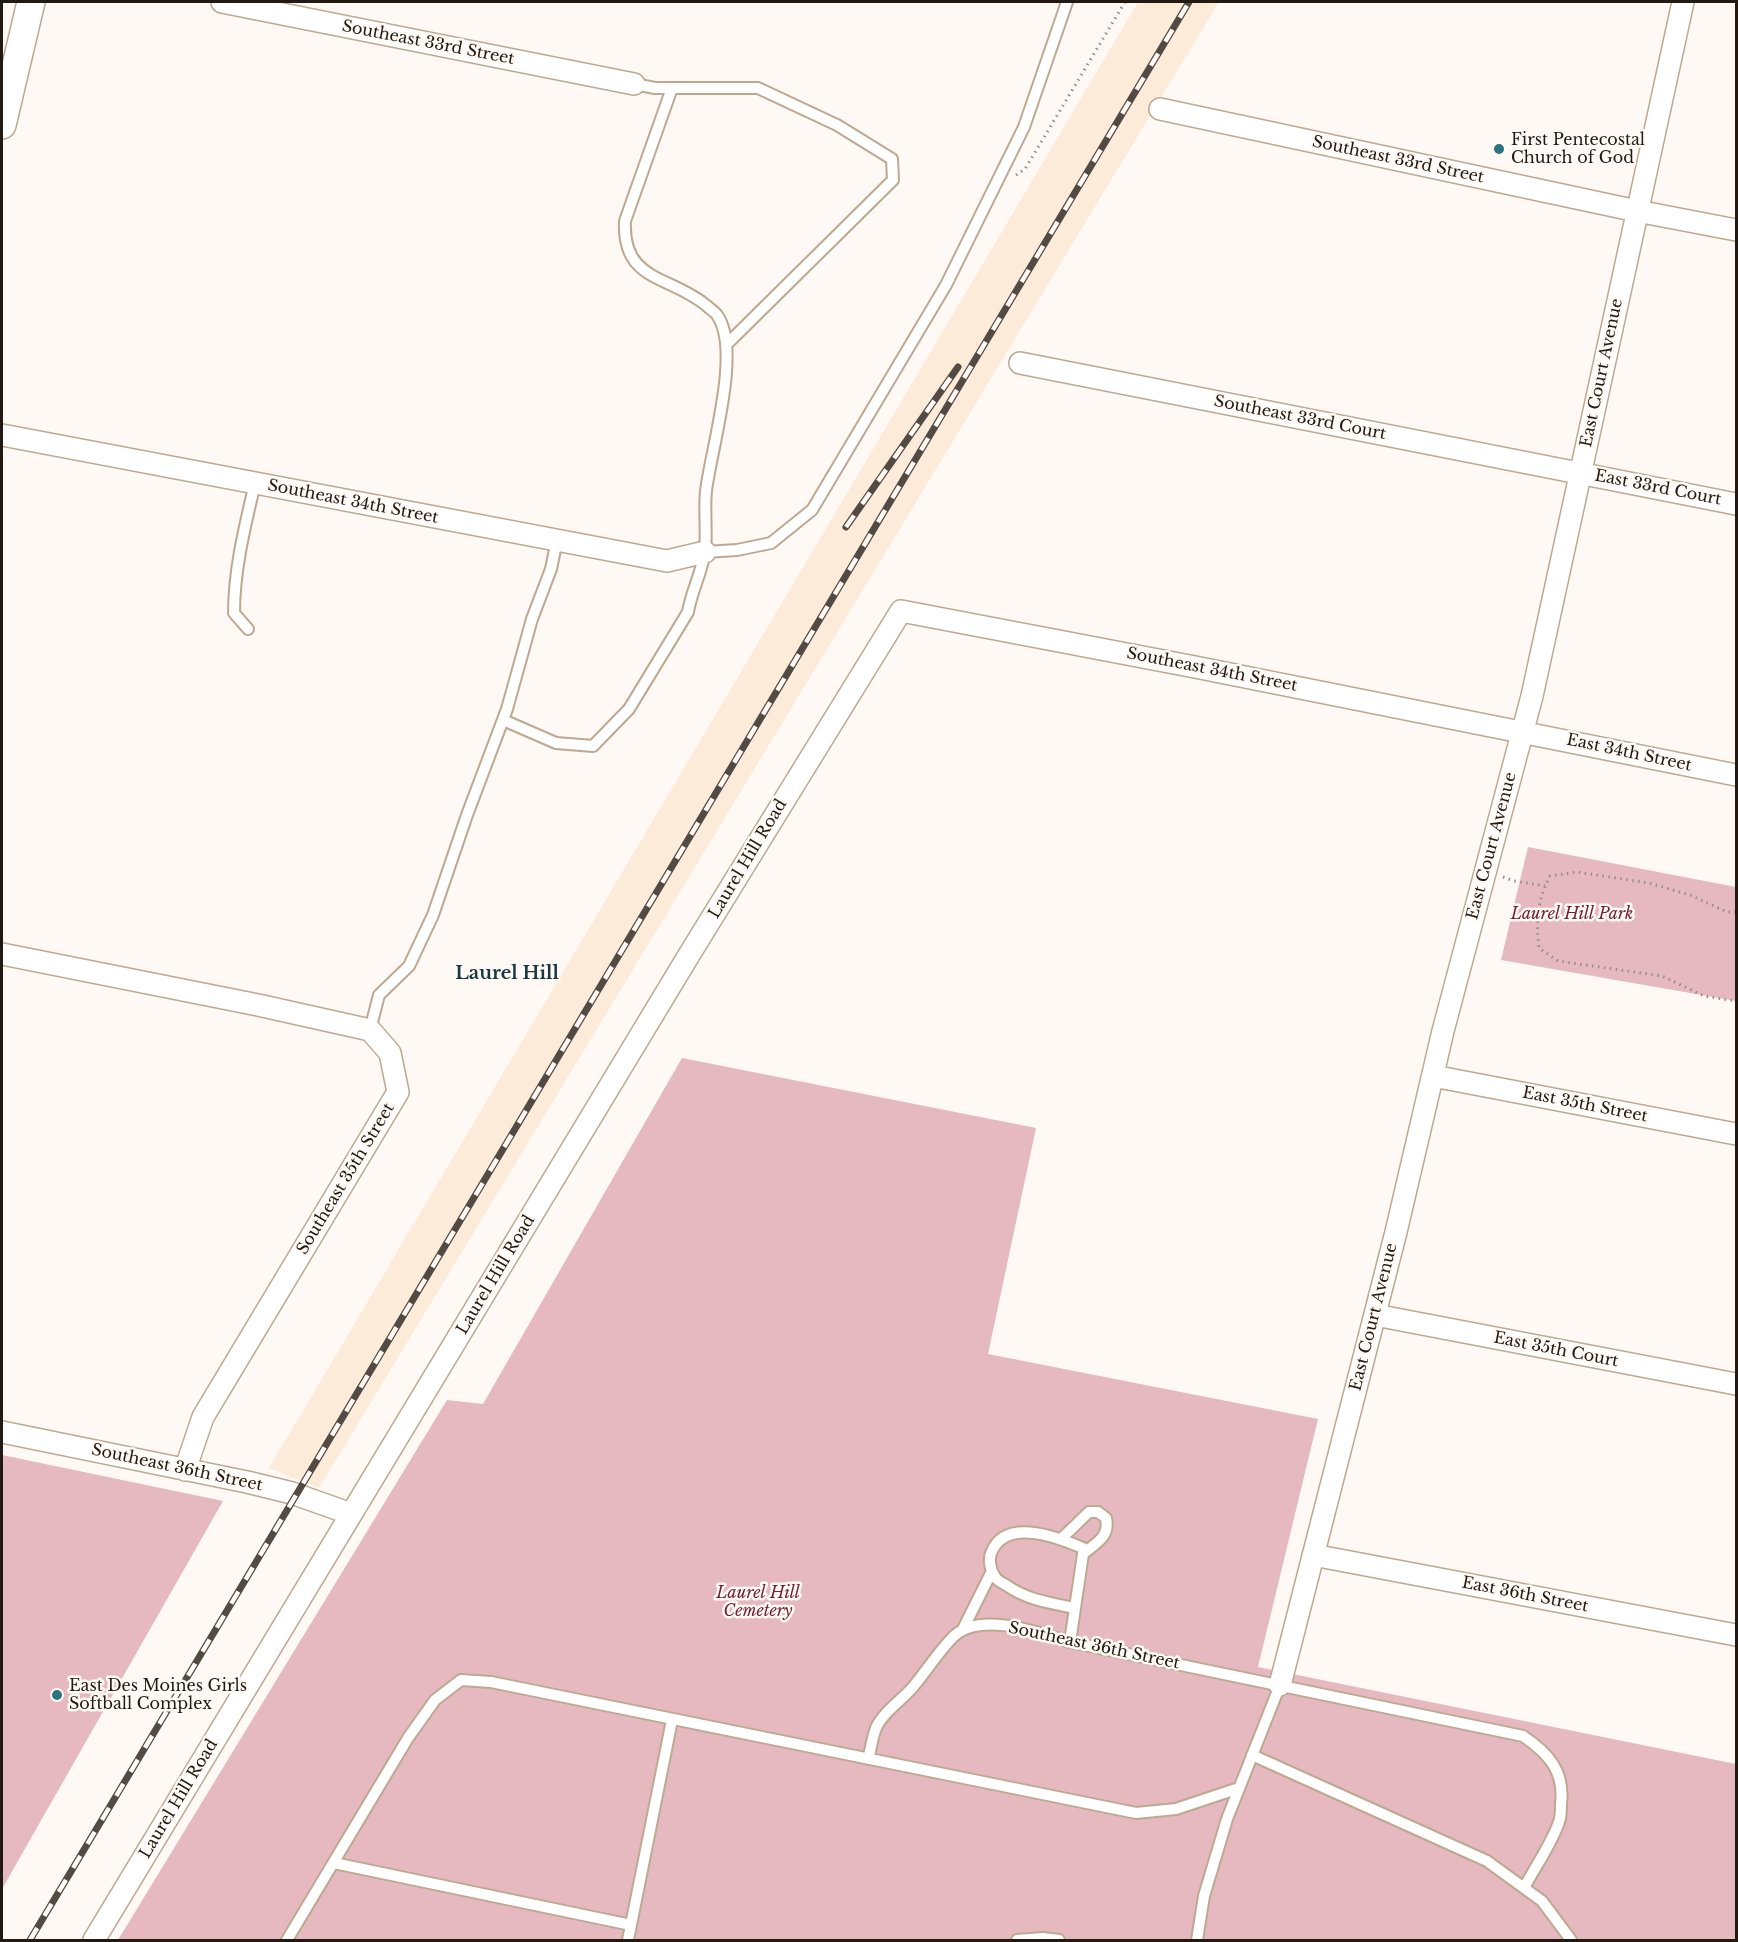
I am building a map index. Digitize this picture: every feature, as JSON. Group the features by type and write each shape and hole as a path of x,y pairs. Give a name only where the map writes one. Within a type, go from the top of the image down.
{"street":[{"path":"2,125 31,2"},
{"name":"Southeast 33rd Street","path":"222,2 633,84"},
{"name":"East Court Avenue","path":"1280,1685 1522,732 1683,2"},
{"name":"Southeast 33rd Street","path":"1160,109 1637,211 1737,230"},
{"name":"Southeast 33rd Court","path":"1020,363 1580,473"},
{"name":"Southeast 34th Street","path":"2,435 667,561 705,552"},
{"name":"East 33rd Court","path":"1580,473 1737,504"},
{"name":"Southeast 34th Street","path":"901,611 1522,732"},
{"name":"Laurel Hill Road","path":"94,1941 689,955 901,611"},
{"name":"East 34th Street","path":"1522,732 1737,775"},
{"path":"2,954 246,1002 370,1030"},
{"name":"Southeast 35th Street","path":"185,1470 203,1417 399,1092 390,1053 370,1030"},
{"name":"East 35th Street","path":"1433,1076 1737,1134"},
{"name":"East 35th Court","path":"1375,1315 1737,1384"},
{"name":"Southeast 36th Street","path":"2,1432 286,1492 351,1514"},
{"name":"East 36th Street","path":"1313,1554 1737,1635"}],"lane":[{"path":"705,552 737,550 771,543 812,510 946,285 1024,127 1067,2"},
{"path":"633,84 655,88 758,88 837,125 892,159 893,180 727,344"},
{"path":"503,720 556,743 593,746 629,709 688,612 691,594 705,552 706,492 724,382 727,344 717,315 698,299 648,274 631,257 624,237 625,221 672,88"},
{"path":"248,629 234,613 234,584 255,483"},
{"path":"370,1030 379,995 409,966 433,915 503,720 532,619 551,569 557,540"},
{"path":"1060,1539 1089,1512 1098,1512 1106,1518 1108,1528 1104,1536 1083,1554"},
{"path":"1070,1642 1083,1554 1083,1548 1053,1535 1030,1532 1008,1534 996,1543 990,1554 990,1566 995,1578 1019,1594 1075,1608"},
{"path":"868,1759 880,1721 912,1688 954,1636 963,1629 992,1571"},
{"name":"Southeast 36th Street","path":"963,1629 980,1625 1020,1628 1070,1642 1523,1736 1541,1748 1550,1759 1560,1778 1563,1792 1560,1821 1524,1888"},
{"path":"287,1941 408,1738 435,1700 461,1680 491,1682 1136,1813 1176,1809 1239,1788"},
{"path":"1197,1941 1203,1896 1227,1819 1280,1685"},
{"path":"628,1941 672,1720"},
{"path":"1252,1755 1487,1861 1542,1901 1571,1941"},
{"path":"334,1863 631,1925"},
{"path":"1017,1941 1043,1938 1059,1941"}],"path":[{"path":"1016,176 1025,169 1125,2"},
{"path":"1486,871 1514,881 1545,886"},
{"path":"1737,912 1727,912 1690,895 1649,884 1577,872 1550,876 1545,886 1536,923 1539,948 1558,961 1662,976 1704,996 1737,1001"}],"shaded area":[{"path":"1138,2 1219,2 319,1488 269,1468"}],"green space":[{"name":"Laurel Hill Park","path":"1528,847 1736,887 1736,1001 1501,960"},
{"name":"Laurel Hill Cemetery","path":"682,1058 1036,1128 988,1354 1318,1419 1258,1667 1736,1764 1736,1940 118,1940 447,1400 483,1404"},
{"name":"East Des Moines Girls Softball Complex","path":"2,1455 223,1501 2,1889"}],"railway":[{"path":"30,1940 1189,2"},
{"path":"846,527 958,367"}],"place":[{"name":"First Pentecostal Church of God","path":"1499,149"},
{"name":"East Des Moines Girls Softball Complex","path":"57,1695"}],"district":[{"name":"Laurel Hill","path":"507,974"}]}
